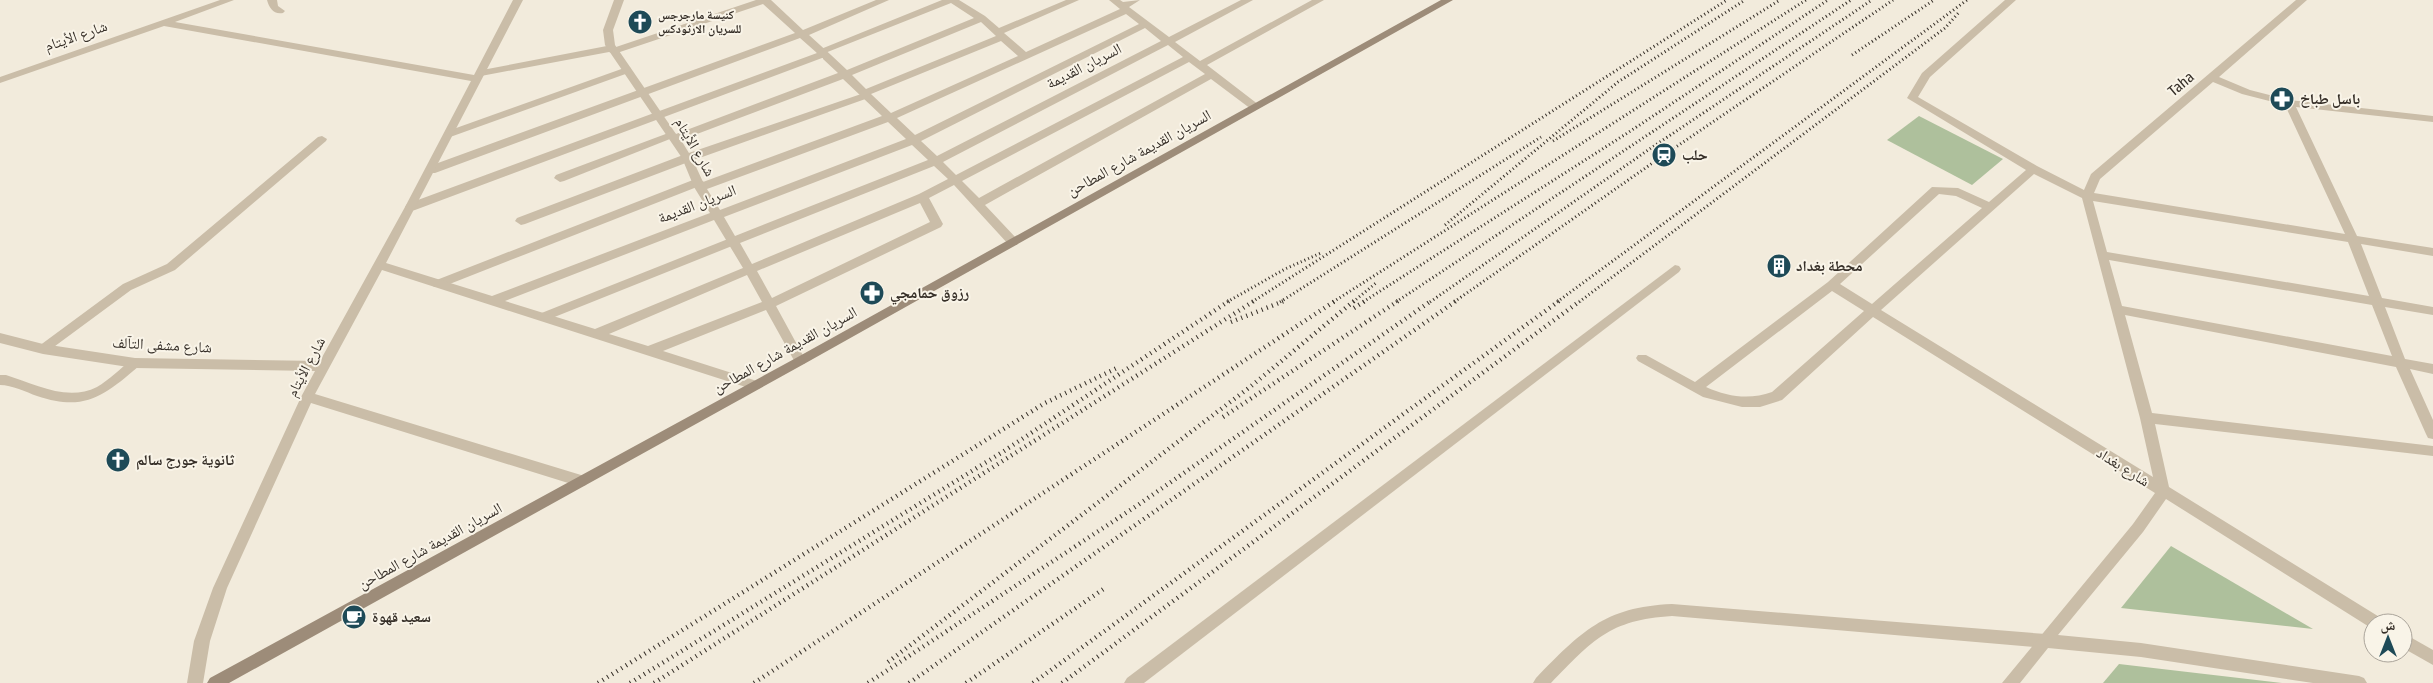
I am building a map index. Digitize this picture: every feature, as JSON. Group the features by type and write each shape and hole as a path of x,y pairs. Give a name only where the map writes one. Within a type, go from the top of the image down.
{"street":[{"name":"شارع الأيتام","path":"0,80 230,0"},
{"path":"272,0 274,7 280,11"},
{"name":"شارع الأيتام","path":"195,683 202,641 220,588 307,397 431,170 518,0"},
{"path":"613,50 608,30 619,0"},
{"path":"480,76 613,50 765,0 846,74 914,140 1013,242"},
{"path":"431,170 802,34 884,0"},
{"path":"411,207 824,54 952,0 982,18 1024,56"},
{"path":"521,221 687,158 866,94 1074,0"},
{"name":"السريان القديمة","path":"438,284 699,185 890,117 1024,56 1121,5 1135,0"},
{"name":"السريان القديمة","path":"543,317 936,162 1248,0"},
{"path":"1200,65 1319,0"},
{"name":"السريان القديمة شارع المطاحن","path":"215,683 800,361 1448,0"},
{"path":"2011,0 1926,75 1912,98 2033,169 2087,196 2433,252"},
{"name":"Taha","path":"2087,196 2094,177 2098,173 2213,78 2302,0"},
{"path":"1121,5 1255,107"},
{"path":"560,178 846,74 982,18"},
{"name":"شارع الأيتام","path":"164,23 480,76"},
{"name":"السريان القديمة","path":"492,301 914,140 1146,24"},
{"name":"شارع الأيتام","path":"613,50 687,158 699,185 750,270 800,361"},
{"path":"596,334 956,182 1190,57"},
{"path":"449,134 627,70"},
{"path":"977,204 1212,74"},
{"path":"2213,78 2246,92 2289,103 2433,119"},
{"path":"2289,103 2353,240 2400,362 2433,434"},
{"path":"43,349 127,287 171,267 322,139"},
{"path":"1642,358 1697,388 1725,399 1746,404 1764,403 1777,396 1870,310 2033,169"},
{"path":"1697,388 1832,285 1936,190 1958,192 1991,207"},
{"path":"2010,683 2138,528 2163,492 2147,418 2087,196"},
{"path":"649,351 769,304 937,224 923,197"},
{"path":"2102,255 2433,311"},
{"path":"380,265 756,385"},
{"path":"1132,683 1675,269"},
{"name":"شارع بغداد","path":"1832,285 2363,615"},
{"path":"2117,309 2433,369"},
{"name":"شارع مشفى التآلف","path":"0,338 43,349 135,363 324,366"},
{"path":"0,380 6,380 61,398 86,396 101,391 135,363"},
{"path":"307,397 581,481"},
{"path":"2147,418 2433,451"},
{"path":"1541,683 1594,631 1612,620 1640,612 1672,610 2141,650 2359,683"},
{"path":"2413,646 2433,658"}],"green space":[{"path":"1919,116 2003,159 1972,185 1887,140"},
{"path":"2171,546 2313,629 2121,608"},
{"path":"2119,664 2282,683 2103,683"}],"railway":[{"path":"1252,302 1727,0"},
{"path":"1445,225 1618,82 1745,0"},
{"path":"1553,141 1780,0"},
{"path":"1333,302 1806,0"},
{"path":"1363,302 1629,132 1828,0"},
{"path":"1396,302 1851,0"},
{"path":"1430,302 1651,148 1872,0"},
{"path":"1454,302 1664,155 1893,0"},
{"path":"1852,55 1934,0"},
{"path":"1557,302 1967,0"},
{"path":"1579,302 1945,28 1960,11"},
{"path":"1280,302 1541,137"},
{"path":"1227,302 1285,269 1321,253"},
{"path":"1353,302 1376,283"},
{"path":"630,683 1001,453 1229,301"},
{"path":"654,683 1254,301"},
{"path":"1231,322 1284,301"},
{"path":"754,683 1335,301"},
{"path":"888,662 1250,387 1354,301"},
{"path":"1354,308 1365,301"},
{"path":"1223,417 1398,301"},
{"path":"868,683 1135,507 1431,301"},
{"path":"909,683 1456,301"},
{"path":"1033,683 1559,301"},
{"path":"1062,683 1580,301"},
{"path":"598,683 1045,403 1119,367"},
{"path":"966,683 1105,588"}],"place":[{"name":"كنيسة مارجرجس للسريان الارثودكس","path":"640,22"},
{"name":"باسل طباخ","path":"2282,99"},
{"name":"حلب","path":"1664,155"},
{"name":"محطة بغداد","path":"1779,266"},
{"name":"رزوق حمامجي","path":"872,293"},
{"name":"ثانوية جورج سالم","path":"118,460"},
{"name":"سعيد قهوة","path":"354,617"}]}
